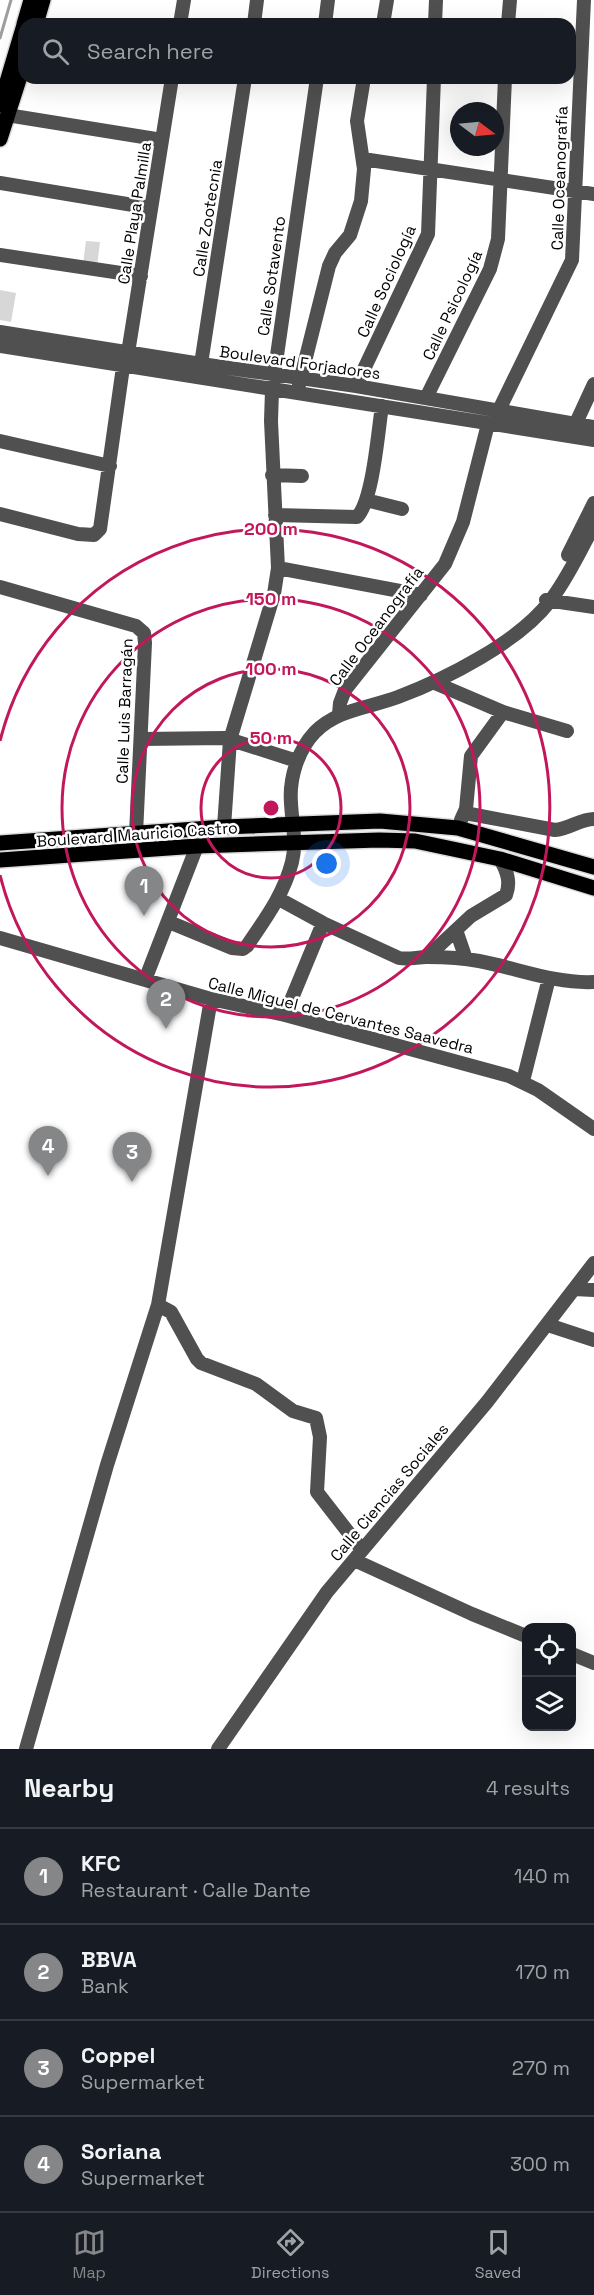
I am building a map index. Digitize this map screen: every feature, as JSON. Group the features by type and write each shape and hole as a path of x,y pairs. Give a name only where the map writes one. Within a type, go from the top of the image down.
{"main road":[{"path":"26,18 31,0"},
{"path":"38,18 43,0"},
{"path":"0,139 4,110 18,57"},
{"path":"4,110 18,77"},
{"name":"Boulevard Mauricio Castro","path":"0,843 224,827 380,821 458,828 594,867"},
{"name":"Boulevard Mauricio Castro","path":"0,860 197,846 379,840 415,841 500,860 594,888"}],"street":[{"path":"169,0 184,1 181,18"},
{"path":"255,18 257,0"},
{"path":"326,18 328,0"},
{"path":"384,18 387,0"},
{"path":"435,18 436,0"},
{"path":"508,18 510,0"},
{"name":"Calle Oceanografía","path":"498,412 572,260 584,0"},
{"name":"Calle Playa Palmilla","path":"129,352 171,84"},
{"name":"Calle Zootecnia","path":"201,364 244,84"},
{"name":"Calle Sotavento","path":"224,827 230,740 274,594 278,568 272,475 272,390 316,84"},
{"path":"297,393 331,260 350,235 358,215 363,188 363,159 357,121 363,84"},
{"name":"Calle Sociología","path":"356,386 428,234 434,84"},
{"name":"Calle Psicología","path":"426,398 484,282 495,255 498,239 505,84"},
{"path":"4,110 162,140"},
{"path":"363,159 594,194"},
{"path":"0,183 151,208"},
{"path":"0,255 141,276"},
{"name":"Boulevard Forjadores","path":"0,332 356,386 594,427"},
{"name":"Boulevard Forjadores","path":"0,346 594,440"},
{"path":"0,514 78,534 94,535 100,529 123,367"},
{"path":"576,423 594,384"},
{"path":"275,515 351,518 357,517 362,512 382,405"},
{"name":"Calle Oceanografía","path":"339,714 345,690 445,564 454,544 475,478 488,424"},
{"path":"0,441 110,466"},
{"path":"272,475 302,476"},
{"path":"366,500 402,509"},
{"path":"548,600 594,503"},
{"path":"169,922 232,948 243,950 279,899 292,862 295,843 290,797 297,760 317,730 339,714 387,702 435,683 501,643 539,613 594,526"},
{"path":"278,568 421,595"},
{"name":"Calle Luis Barragán","path":"0,587 141,629 145,643 136,834"},
{"path":"548,600 594,607"},
{"path":"435,683 503,712 567,731"},
{"path":"458,828 465,813 471,756 503,712"},
{"path":"141,739 220,737 297,760"},
{"path":"465,813 555,830 582,820 594,819"},
{"path":"145,980 197,846"},
{"path":"427,957 478,911 506,895 508,874 500,860"},
{"path":"279,899 323,923 391,955 408,960 427,957 466,959 549,978 579,983 594,982"},
{"path":"285,1015 323,923"},
{"path":"456,930 466,959"},
{"name":"Calle Miguel de Cervantes Saavedra","path":"0,938 211,999 285,1015 523,1081 594,1129"},
{"path":"523,1081 549,978"},
{"path":"26,1749 107,1465 159,1305 211,999"},
{"name":"Calle Ciencias Sociales","path":"224,1747 327,1592 487,1402 594,1263"},
{"path":"574,1289 594,1290"},
{"path":"159,1305 171,1312 201,1363 256,1384 293,1411 316,1418 320,1437 317,1492 358,1555 472,1614 522,1634"},
{"path":"548,1325 594,1340"},
{"path":"576,1656 594,1663"}],"shaded area":[{"path":"86,241 100,242 97,266 83,264"},
{"path":"0,290 16,293 11,322 0,320"}],"waterway":[{"path":"0,38 11,0"}],"place":[{"name":"KFC","path":"144,916"},
{"name":"BBVA","path":"166,1029"},
{"name":"Soriana","path":"48,1176"},
{"name":"Coppel","path":"132,1182"}]}
